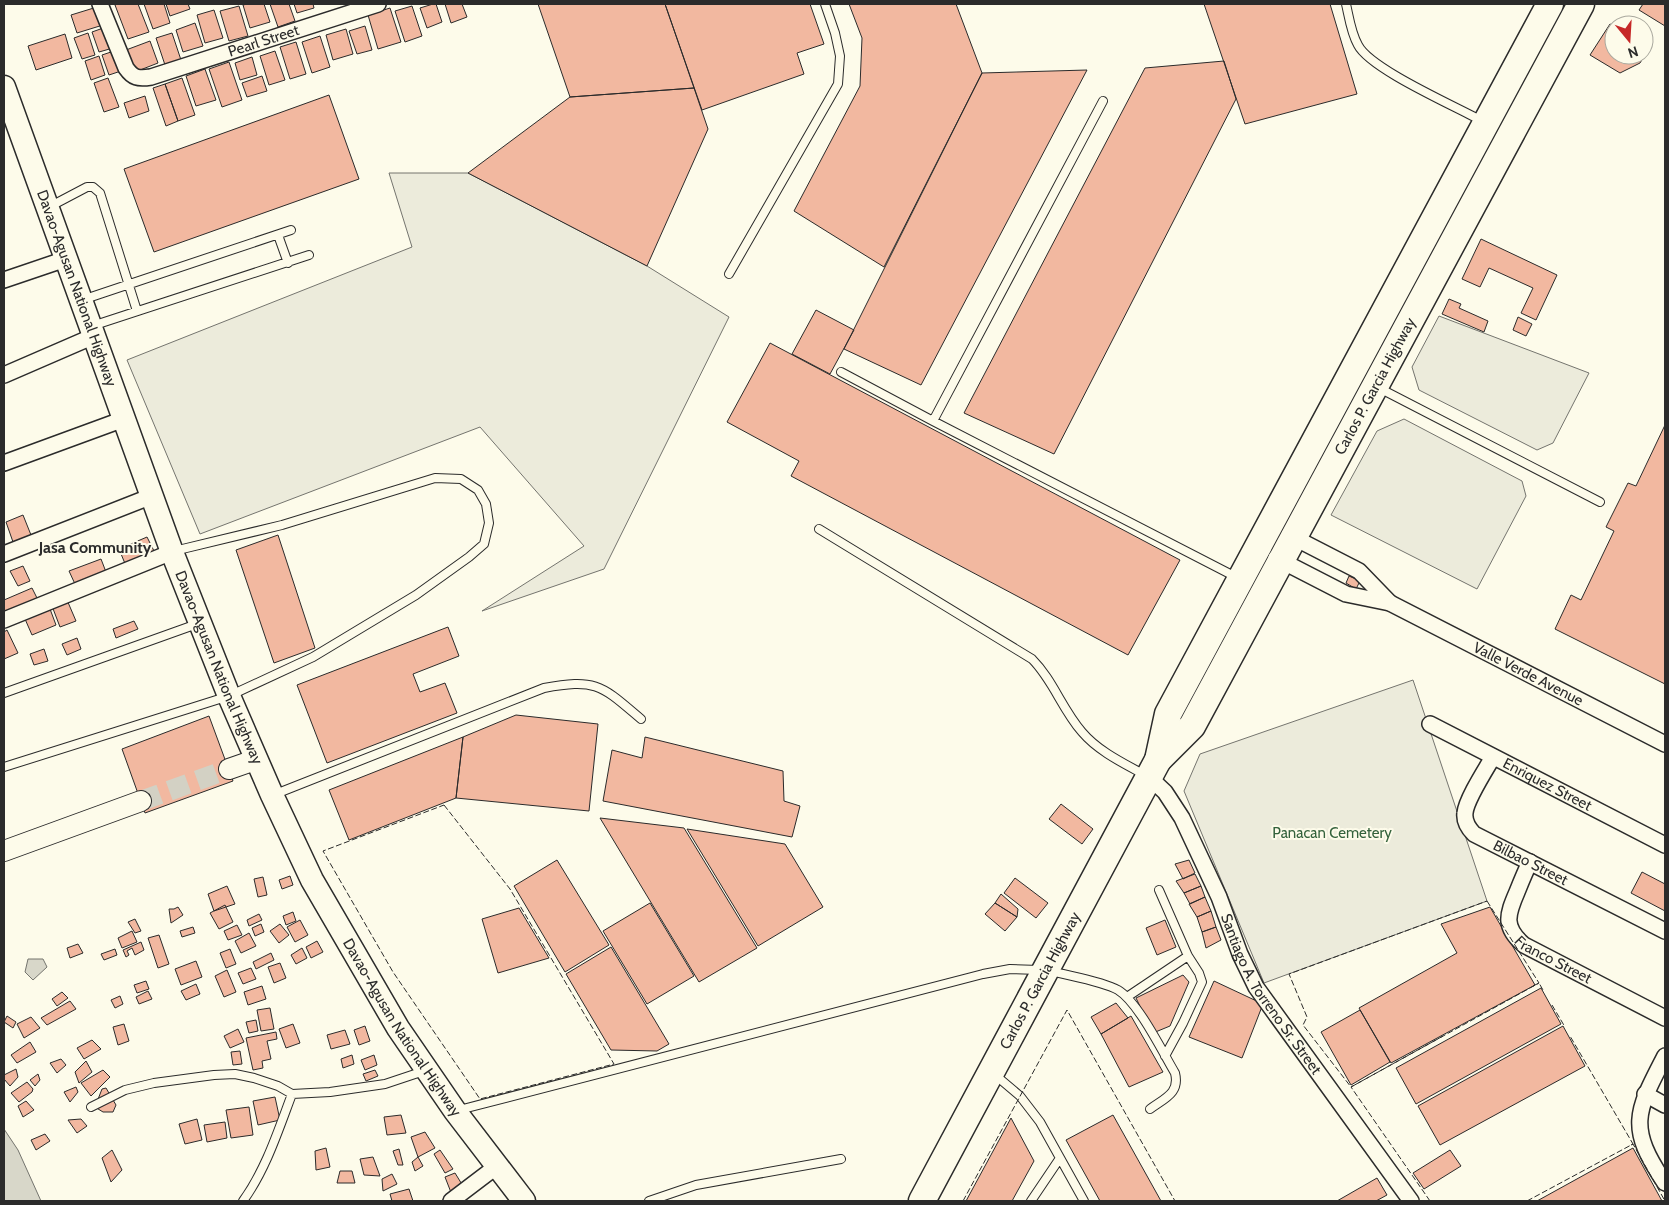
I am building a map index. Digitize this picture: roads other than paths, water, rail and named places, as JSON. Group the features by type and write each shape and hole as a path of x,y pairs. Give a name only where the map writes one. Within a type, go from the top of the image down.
{"highway":[{"name":"Carlos P. Garcia Highway","path":"1252,585 1257,547 1550,4"},
{"name":"Carlos P. Garcia Highway","path":"922,1201 1153,768 1168,714 1252,585 1281,561 1581,4"}],"main road":[{"name":"Davao-Agusan National Highway","path":"4,88 172,552 255,760 312,880 372,986 426,1071 524,1201"},
{"path":"229,769 255,760"},
{"path":"4,851 141,801"}],"street":[{"name":"Pearl Street","path":"100,4 126,68 131,76 138,79 151,77 378,4"},
{"path":"4,280 66,259"},
{"path":"4,375 92,331"},
{"path":"4,463 124,419"},
{"path":"4,554 152,496"},
{"name":"Valle Verde Avenue","path":"1270,524 1359,571 1390,603"},
{"name":"Valle Verde Avenue","path":"1257,547 1346,594 1390,603 1665,744"},
{"path":"4,620 172,552"},
{"path":"1328,585 1340,561"},
{"name":"Enriquez Street","path":"1430,724 1665,845"},
{"name":"Bilbao Street","path":"1493,757 1466,807 1465,821 1474,834 1665,931"},
{"name":"Santiago A. Torreno Sr. Street","path":"1153,768 1186,826 1219,897 1240,954 1256,987 1411,1201"},
{"name":"Franco Street","path":"1530,862 1508,916 1511,928 1519,941 1524,946 1665,1018"},
{"path":"1665,1056 1645,1094 1640,1131 1648,1154 1665,1183"},
{"path":"1645,1094 1665,1105"},
{"path":"451,1201 497,1166"}],"lane":[{"path":"729,274 838,84 840,56 835,33 825,4"},
{"path":"1346,4 1357,44 1369,59 1400,78 1486,123"},
{"path":"933,421 1103,101"},
{"path":"47,208 87,188 93,187 100,193 137,311"},
{"path":"81,300 291,230"},
{"path":"278,235 288,263"},
{"path":"92,331 137,311 309,256"},
{"path":"841,372 1252,585"},
{"path":"1375,386 1600,502"},
{"path":"4,767 229,696 313,657 416,595 469,557 484,544 489,522 486,504 478,490 461,479 435,478 282,525 172,552"},
{"path":"819,530 1032,658 1043,670 1074,722 1092,743 1153,768"},
{"path":"4,693 200,623"},
{"path":"272,796 544,688 568,683 585,683 601,688 641,719"},
{"path":"1159,890 1188,956 1199,973 1202,982 1165,1056"},
{"path":"1127,997 1188,956"},
{"path":"455,1111 983,974 1010,970 1046,970 1117,990 1127,997 1165,1056 1175,1073 1177,1081 1175,1090 1150,1110"},
{"path":"91,1107 126,1090 154,1082 214,1075 235,1074 254,1078 278,1086 292,1094 330,1092 385,1084 426,1071"},
{"path":"992,1072 1020,1096 1040,1122 1084,1201"},
{"path":"244,1201 255,1185 263,1168 292,1094"},
{"path":"1031,1201 1060,1158"},
{"path":"649,1201 696,1185 841,1159"}],"tunnel":[{"path":"141,801 229,769"}],"district":[{"name":"Jasa Community","path":"95,547"}],"park label":[{"name":"Panacan Cemetery","path":"1332,833"}]}
